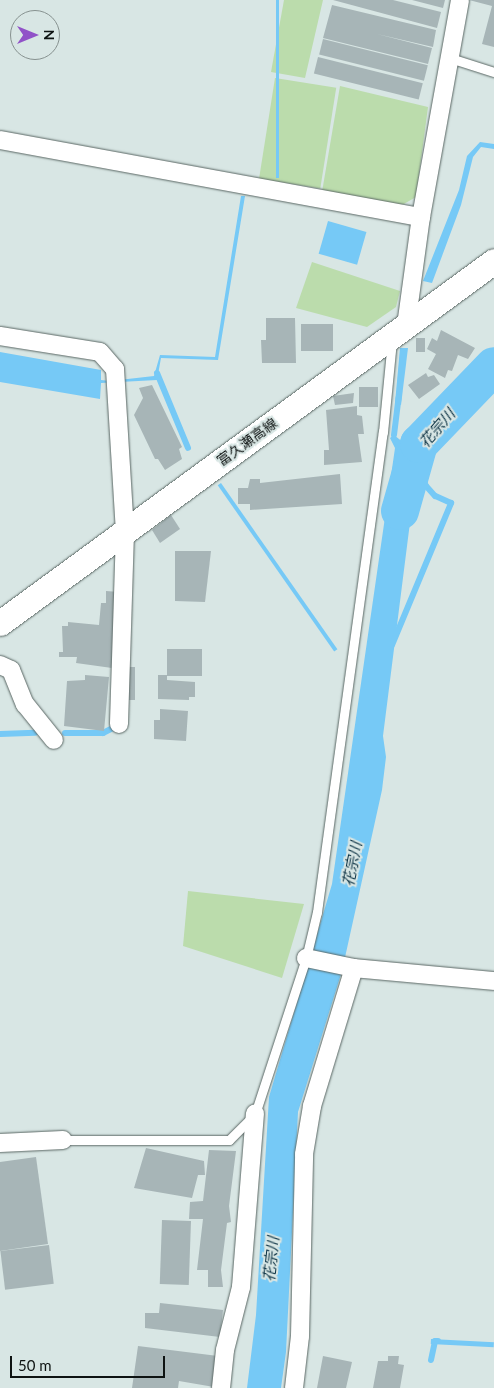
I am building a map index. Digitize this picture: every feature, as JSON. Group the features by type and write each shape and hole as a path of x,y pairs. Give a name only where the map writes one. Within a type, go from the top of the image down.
{"main road":[{"name":"富久瀬高線","path":"0,623 494,262"}],"street":[{"path":"399,331 460,0"},
{"path":"0,140 421,217"},
{"path":"0,336 100,352 116,369 125,532 119,724"},
{"path":"0,666 11,670 25,704 54,740"},
{"path":"306,958 354,968 494,981"},
{"path":"294,1388 300,1336 304,1154 312,1106 354,968"},
{"path":"221,1388 225,1350 241,1287 256,1114"},
{"path":"0,1143 63,1140"}],"lane":[{"path":"450,58 494,72"},
{"path":"63,1140 229,1140 256,1114 306,958 317,912 383,432 399,331"}],"green space":[{"path":"284,0 323,0 305,78 271,72"},
{"path":"275,78 336,88 320,188 259,179"},
{"path":"340,86 428,107 416,197 402,205 322,192"},
{"path":"312,262 400,291 396,307 367,327 296,308"},
{"path":"188,891 304,904 282,978 183,946"}],"water":[{"path":"276,0 279,0 279,178 276,178"},
{"path":"480,142 494,144 494,149 481,147 473,157 461,205 432,283 423,281 459,190 467,156"},
{"path":"241,196 245,196 218,360 161,358 157,380 101,383 100,399 0,382 0,352 101,370 101,380 110,381 154,376 160,355 215,357"},
{"path":"328,221 366,232 357,265 319,254"},
{"path":"400,348 408,348 401,405 395,403"},
{"path":"494,359 494,383 420,465 407,440"},
{"path":"394,435 404,443 417,467 383,736 386,757 382,790 342,971 298,1112 286,1352 281,1388 247,1388 256,1315 269,1097 332,884 395,448 390,438"},
{"path":"221,483 337,649 334,652 218,485"},
{"path":"431,1339 494,1342 494,1347 431,1344"}],"building":[{"path":"333,0 393,0 441,12 437,28"},
{"path":"412,0 445,0 443,8"},
{"path":"469,0 494,0 494,47 482,44 492,6"},
{"path":"332,5 436,30 433,47 377,34 432,48 428,64 323,38"},
{"path":"323,39 428,65 424,81 319,55"},
{"path":"318,57 423,83 419,100 314,73"},
{"path":"266,318 295,318 296,363 262,363 261,340 266,340"},
{"path":"301,324 333,324 333,351 301,351"},
{"path":"441,330 475,348 468,359 458,355 452,371 448,370 445,378 428,369 436,354 427,349 432,338 437,341"},
{"path":"416,338 425,338 425,352 416,352"},
{"path":"426,373 428,377 434,375 440,384 419,399 408,385"},
{"path":"152,385 182,447 179,449 182,459 165,470 158,459 155,459 134,415 143,398 139,388"},
{"path":"359,387 378,387 378,407 359,407"},
{"path":"354,393 353,403 335,405 333,396"},
{"path":"357,406 357,415 362,416 364,434 358,434 362,462 324,465 324,450 329,450 326,410"},
{"path":"340,474 342,504 250,510 250,504 238,504 238,488 248,488 250,479 260,479 260,483"},
{"path":"171,515 180,529 160,543 152,530"},
{"path":"175,551 211,551 205,602 175,601"},
{"path":"106,591 119,592 112,668 76,663 77,657 59,657 59,652 63,652 62,626 68,626 68,622 99,625 101,603 106,603"},
{"path":"167,649 202,649 202,676 167,676"},
{"path":"126,667 135,667 135,700 126,700"},
{"path":"85,675 109,677 104,731 64,726 67,681 85,680"},
{"path":"158,675 167,675 167,680 195,682 195,697 189,697 189,700 158,699"},
{"path":"160,709 188,711 186,741 154,739 154,720 160,720"},
{"path":"146,1148 204,1161 205,1175 198,1175 192,1198 134,1188"},
{"path":"209,1150 236,1151 229,1206 231,1222 227,1223 221,1270 223,1287 208,1287 208,1270 197,1270 203,1219 189,1219 190,1202 203,1201"},
{"path":"36,1157 48,1244 0,1251 0,1162"},
{"path":"162,1220 191,1221 189,1285 160,1284"},
{"path":"49,1245 54,1284 5,1290 0,1251"},
{"path":"160,1303 223,1310 220,1337 145,1328 145,1313 159,1313"},
{"path":"138,1346 218,1356 214,1387 179,1381 178,1388 132,1388"},
{"path":"323,1356 352,1362 346,1388 317,1388"},
{"path":"388,1356 399,1356 398,1364 404,1365 400,1388 373,1388 378,1361 388,1361"}],"waterway":[{"name":"花宗川","path":"400,511 419,444 494,366"},
{"path":"157,373 188,448"},
{"path":"394,435 399,397"},
{"path":"392,645 451,503 435,496 426,486 415,459"},
{"path":"65,733 103,733 113,728"},
{"path":"0,734 35,733"},
{"path":"431,1360 435,1341 438,1341"}]}
